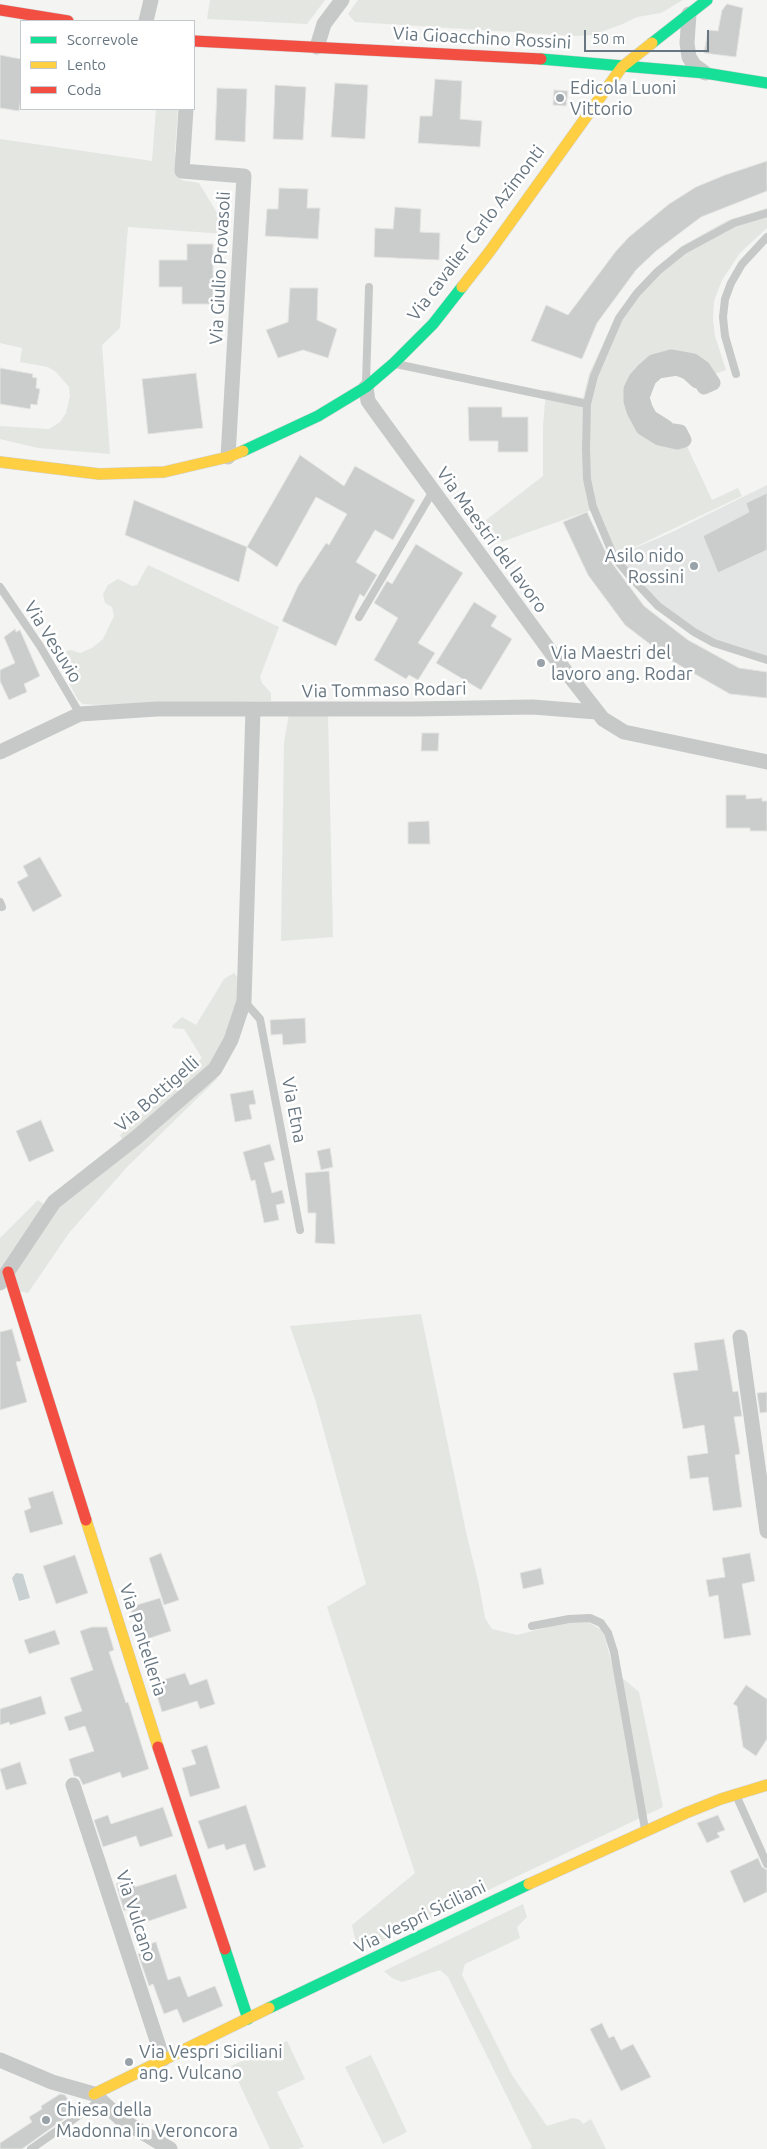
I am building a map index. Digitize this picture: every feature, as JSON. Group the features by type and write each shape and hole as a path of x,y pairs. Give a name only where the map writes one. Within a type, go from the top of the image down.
{"street":[{"path":"146,20 151,0"},
{"path":"317,48 324,24 342,0"},
{"name":"Via cavalier Carlo Azimonti","path":"0,462 99,474 164,472 228,457 318,416 366,387 394,363 433,324 490,251 622,67 707,0"},
{"path":"0,10 62,20"},
{"path":"690,14 687,43 689,57 694,65 704,73"},
{"name":"Via Gioacchino Rossini","path":"195,40 564,60 622,67 704,73 767,82"},
{"name":"Via Giulio Provasoli","path":"186,110 182,171 244,176 228,457"},
{"path":"671,357 693,361 702,368 713,383 704,387 701,380 697,381 687,372 677,368 658,371 649,379 642,397 645,408 650,417 666,427 666,430 680,432 684,440 677,442 659,438 644,428 634,412 631,389 636,379 653,362 671,357"},
{"name":"Via Maestri del lavoro","path":"366,387 368,401 596,712"},
{"name":"Via Tommaso Rodari","path":"0,752 80,714 157,709 533,707 596,712"},
{"name":"Via Bottigelli","path":"4,1277 54,1202 137,1137 214,1069 231,1040 244,1001 252,709"},
{"path":"596,712 610,725 624,732 767,762"},
{"name":"Via Pantelleria","path":"4,1277 248,2018"},
{"path":"740,1337 767,1531"},
{"name":"Via Vulcano","path":"73,1785 163,2059"},
{"name":"Via Vespri Siciliani","path":"101,2100 163,2059 248,2018 646,1830 736,1794 767,1785"},
{"path":"0,2060 101,2100 122,2120 170,2149"}],"lane":[{"path":"767,213 734,223 684,250 658,271 637,293 619,318 594,376 587,404 587,479 593,507 614,557 641,590 658,606 694,632 714,643 767,660"},
{"path":"736,374 725,336 723,317 725,299 731,283 742,264 767,237"},
{"path":"366,387 369,287"},
{"path":"394,363 587,404"},
{"name":"Via Maestri del lavoro","path":"359,617 433,491"},
{"name":"Via Vesuvio","path":"0,587 40,646 80,714"},
{"name":"Via Etna","path":"244,1001 260,1019 300,1230"},
{"path":"532,1626 569,1619 590,1618 601,1623 608,1633 614,1652 642,1823 646,1830"},
{"path":"736,1794 767,1864"},
{"path":"31,2149 101,2100"}],"shaded area":[{"path":"210,0 325,0 307,24 207,19"},
{"path":"358,0 683,0 661,13 637,17 592,35 575,36 355,22 348,14"},
{"path":"156,110 178,110 175,152 181,180 199,183 225,226 225,234 128,227 120,328 102,345 110,454 38,448 0,439 0,426 49,429 60,422 66,413 70,396 69,387 56,372 48,367 20,362 22,348 0,343 0,139 152,161"},
{"path":"767,208 767,228 740,253 722,280 714,301 713,320 715,336 726,370 709,376 693,361 631,389 684,440 712,500 738,488 742,496 614,557 594,509 501,542 486,520 543,476 543,426 546,390 583,398 589,374 615,318 635,291 654,270 680,247 728,220"},
{"name":"Asilo nido Rossini","path":"767,485 767,660 734,650 674,618 614,557 670,533"},
{"path":"148,565 279,627 260,677 262,683 271,693 271,701 98,705 83,704 78,700 57,660 62,652 71,650 80,653 92,648 103,639 114,616 112,607 105,603 103,594 108,585 118,579 132,586 137,585"},
{"path":"289,714 328,715 333,937 281,941 284,742"},
{"path":"234,973 240,980 242,992 227,1038 211,1066 123,1142 120,1135 202,1058 184,1029 173,1028 172,1026 182,1017 196,1025 224,979"},
{"path":"215,1069 217,1079 127,1167 69,1233 28,1293 15,1290 9,1272 56,1203"},
{"path":"38,1200 48,1208 0,1280 0,1238"},
{"path":"421,1314 485,1618 492,1629 517,1635 567,1622 587,1621 603,1631 614,1671 639,1692 663,1807 358,1952 352,1925 415,1873 327,1607 366,1584 315,1399 290,1326"},
{"path":"16,1573 23,1574 30,1598 19,1601 12,1578"},
{"path":"523,1904 527,1917 517,1927 520,1938 465,1964 462,1975 512,2075 547,2126 573,2118 580,2120 583,2124 591,2119 606,2149 530,2149 532,2147 448,1977 440,1970 402,1982 392,1978 384,1971"},
{"path":"287,2041 305,2079 277,2092 304,2147 298,2149 270,2149 231,2066"},
{"path":"371,2055 407,2132 383,2144 345,2067"}],"building":[{"path":"727,4 743,8 736,57 704,53 708,30 718,31 722,10"},
{"path":"0,55 20,59 19,111 0,108"},
{"path":"435,79 462,81 460,119 482,121 480,147 418,143 420,116 432,116"},
{"path":"335,83 368,85 365,139 331,137"},
{"path":"275,85 306,87 303,140 273,139"},
{"path":"217,88 247,89 245,142 215,140"},
{"name":"Edicola Luoni Vittorio","path":"554,90 568,91 566,106 553,105"},
{"path":"767,161 767,191 701,217 656,251 636,270 597,323 582,359 531,341 546,305 568,315 616,251 629,237 669,204 696,187"},
{"path":"279,188 308,189 307,208 320,208 318,239 265,236 267,209 278,209"},
{"path":"395,207 421,209 420,232 440,233 439,260 374,257 375,228 393,229"},
{"path":"187,244 213,244 213,304 182,304 182,287 159,287 159,260 187,260"},
{"path":"290,288 318,288 317,320 337,329 328,358 303,350 278,358 266,330 288,322"},
{"path":"0,368 33,374 32,377 37,378 36,388 40,389 37,405 31,404 30,409 0,404"},
{"path":"196,373 203,428 148,434 142,379"},
{"path":"468,407 502,407 502,417 528,417 528,452 498,452 498,441 469,441"},
{"path":"300,455 344,486 355,466 415,500 393,540 375,530 356,562 377,575 364,597 360,594 336,646 282,621 298,586 326,543 329,545 347,514 316,497 277,567 247,547"},
{"path":"767,493 767,550 718,573 703,536 749,512 746,503"},
{"path":"134,500 247,547 239,582 125,535"},
{"path":"587,512 609,559 644,606 688,640 739,668 767,672 767,698 730,694 672,661 625,625 588,575 563,522"},
{"path":"416,544 463,573 418,643 435,653 418,680 409,675 406,679 374,660 398,618 374,603 387,581 392,584"},
{"path":"474,602 497,616 491,626 512,639 481,690 436,663"},
{"path":"15,629 16,632 20,630 40,676 24,684 27,692 9,700 0,681 0,670 15,663 4,637"},
{"path":"422,733 439,733 438,751 421,751"},
{"path":"726,795 746,795 746,799 762,798 762,801 767,801 767,831 750,831 750,828 726,828"},
{"path":"429,821 430,844 408,844 408,822"},
{"path":"40,857 62,896 33,912 17,882 28,876 23,866"},
{"path":"305,1018 306,1043 283,1045 282,1034 271,1035 270,1020"},
{"path":"253,1090 256,1104 249,1105 252,1119 235,1122 230,1094"},
{"path":"41,1120 54,1151 29,1162 16,1131"},
{"path":"270,1144 275,1160 264,1163 272,1193 282,1190 285,1203 276,1205 279,1220 264,1223 255,1180 251,1181 243,1152"},
{"path":"330,1148 333,1167 321,1170 317,1151"},
{"path":"329,1171 335,1244 315,1243 316,1213 308,1213 305,1173"},
{"path":"12,1329 21,1361 16,1362 27,1402 0,1410 0,1332"},
{"path":"724,1339 733,1392 738,1391 742,1416 734,1417 740,1454 735,1455 742,1507 713,1511 708,1477 690,1479 687,1456 708,1453 704,1425 683,1429 673,1373 698,1370 694,1343"},
{"path":"767,1392 767,1412 760,1413 757,1393"},
{"path":"53,1491 63,1524 30,1533 24,1511 31,1508 28,1498"},
{"path":"161,1553 179,1600 164,1605 149,1558"},
{"path":"750,1553 755,1581 742,1584 751,1635 724,1639 718,1595 709,1597 706,1580 725,1577 722,1558"},
{"path":"75,1555 88,1593 56,1604 43,1566"},
{"path":"541,1568 544,1584 523,1589 520,1573"},
{"path":"160,1598 171,1631 141,1641 130,1607"},
{"path":"92,1627 107,1627 114,1650 109,1652 126,1703 128,1702 149,1769 122,1778 120,1772 83,1785 79,1777 74,1776 69,1759 94,1751 85,1726 69,1731 64,1717 82,1711 70,1678 93,1670 80,1631"},
{"path":"55,1630 60,1644 29,1654 24,1640"},
{"path":"185,1673 190,1685 207,1679 215,1704 200,1709 197,1701 162,1712 153,1683"},
{"path":"746,1685 767,1699 767,1739 756,1756 743,1747 737,1706 733,1704"},
{"path":"41,1696 46,1714 10,1725 9,1722 0,1725 0,1709"},
{"path":"207,1745 220,1788 190,1797 182,1768 196,1764 191,1750"},
{"path":"20,1762 27,1784 6,1790 0,1769"},
{"path":"246,1805 266,1867 254,1871 245,1844 226,1850 224,1844 208,1849 198,1821"},
{"path":"163,1807 173,1836 140,1847 136,1836 103,1847 94,1820 108,1815 111,1824"},
{"path":"718,1815 725,1830 717,1833 720,1837 707,1843 697,1823"},
{"path":"758,1858 762,1867 767,1870 767,1892 744,1903 730,1871"},
{"path":"176,1874 187,1908 140,1924 135,1907 124,1911 116,1884 133,1879 135,1887"},
{"path":"156,1942 168,1980 180,1976 188,1997 215,1986 223,2006 183,2023 177,2009 164,2014 153,1984 149,1986 138,1954 144,1952 143,1946"},
{"path":"602,2023 609,2038 614,2036 621,2050 633,2044 651,2077 621,2091 590,2029"},
{"name":"Chiesa della Madonna in Veroncora","path":"60,2094 65,2095 75,2111 22,2149 0,2149 0,2143 32,2122 29,2117 42,2109 41,2106"}],"traffic: fast":[{"path":"652,43 707,0"},
{"path":"541,59 705,73 767,83"},
{"path":"243,451 318,416 366,387 394,363 433,324 462,287"},
{"path":"269,2008 529,1884"},
{"path":"225,1949 248,2019"}],"traffic: slow":[{"path":"462,287 622,67 652,43"},
{"path":"0,462 99,474 164,472 228,457 243,451"},
{"path":"86,1520 158,1747"},
{"path":"529,1884 686,1813 721,1799 767,1785"},
{"path":"94,2094 269,2008"}],"traffic: jam":[{"path":"0,10 62,20"},
{"path":"195,41 541,59"},
{"path":"8,1272 86,1520"},
{"path":"158,1747 225,1949"}],"place":[{"name":"Edicola Luoni Vittorio","path":"560,98"},
{"name":"Asilo nido Rossini","path":"694,566"},
{"name":"Via Maestri del lavoro ang. Rodar","path":"541,663"},
{"name":"Via Vespri Siciliani ang. Vulcano","path":"129,2062"},
{"name":"Chiesa della Madonna in Veroncora","path":"46,2120"}]}
